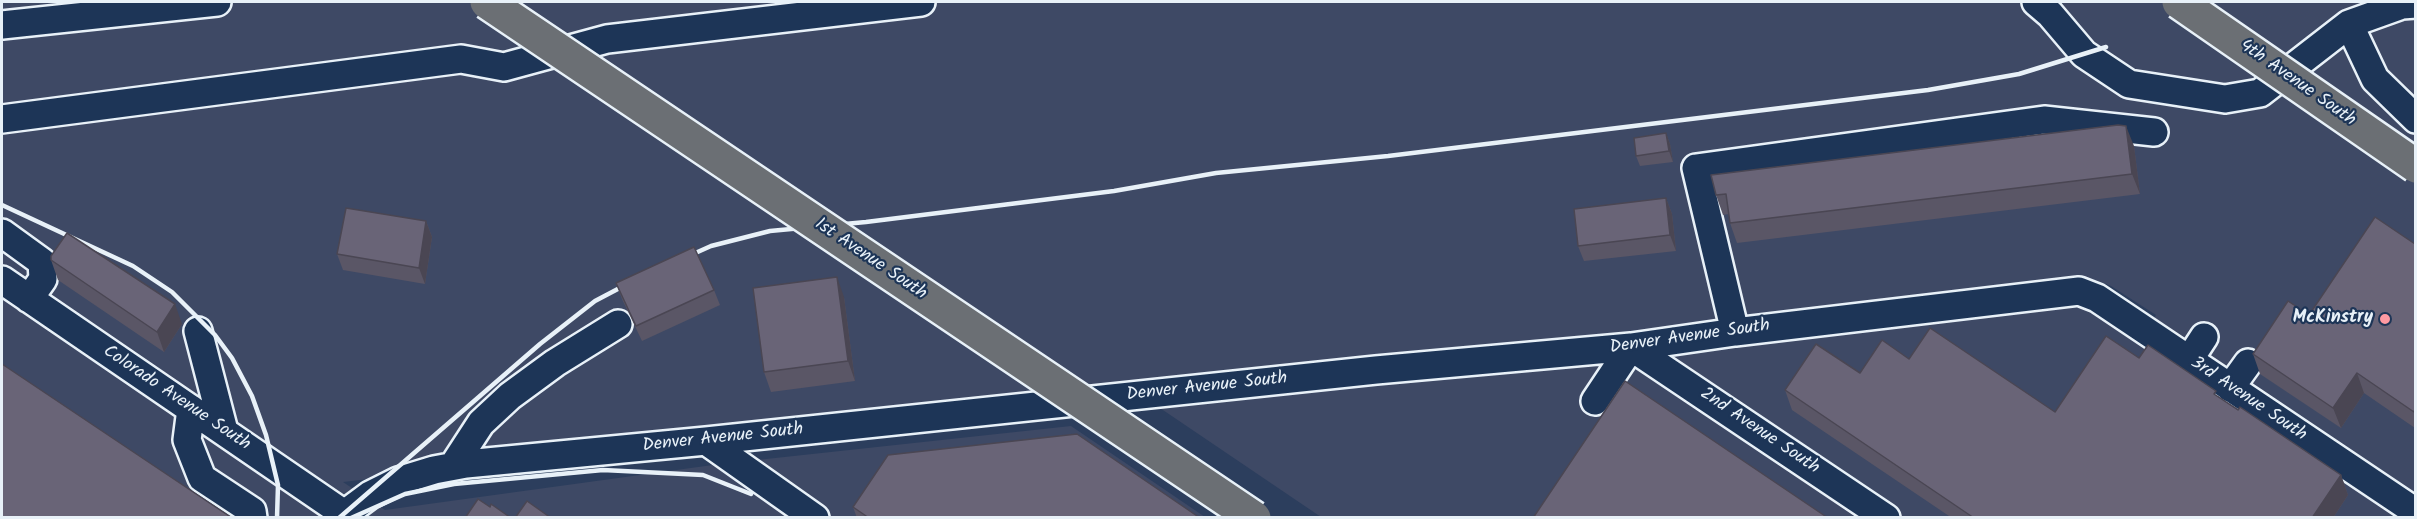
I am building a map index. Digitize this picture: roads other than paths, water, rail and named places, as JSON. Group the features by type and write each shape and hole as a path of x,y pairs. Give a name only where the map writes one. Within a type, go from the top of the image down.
{"main road":[{"name":"1st Avenue South","path":"487,2 1254,518"},
{"name":"4th Avenue South","path":"2179,2 2415,166"}],"street":[{"path":"2,25 217,2"},
{"path":"2,119 461,59 504,67 607,39 921,2"},
{"path":"2036,2 2050,14 2084,54 2129,84 2225,99 2260,93 2349,24 2413,3"},
{"path":"2349,24 2375,80 2415,119"},
{"path":"1735,332 1696,168 2044,120 2154,132"},
{"path":"2,233 42,262 43,279 29,299"},
{"name":"Colorado Avenue South","path":"2,280 224,431 344,516"},
{"name":"Denver Avenue South","path":"344,516 370,495 398,481 453,466 1365,371 1631,347 1735,332 2079,291"},
{"name":"3rd Avenue South","path":"2079,291 2097,298 2230,388 2386,507 2415,512"},
{"path":"453,466 481,423 510,396 555,363 618,324"},
{"path":"198,331 224,431"},
{"path":"2189,360 2204,337"},
{"path":"1595,401 1631,347"},
{"name":"2nd Avenue South","path":"1631,347 1886,518"},
{"path":"2230,388 2248,363"},
{"path":"191,409 187,440 202,478 252,512 253,518"},
{"path":"706,441 815,518"}],"railway":[{"path":"682,259 711,246 770,231 866,222 1114,191 1216,173 1388,156 1928,90 2019,74 2106,47"},
{"path":"2,205 133,266 172,292 215,335 232,358 252,396 266,435 278,485 277,518"},
{"path":"339,518 540,344 595,301 633,281"},
{"path":"351,518 405,494 454,484 603,470 703,475 751,494"}],"place":[{"name":"McKinstry","path":"2385,319"}]}
